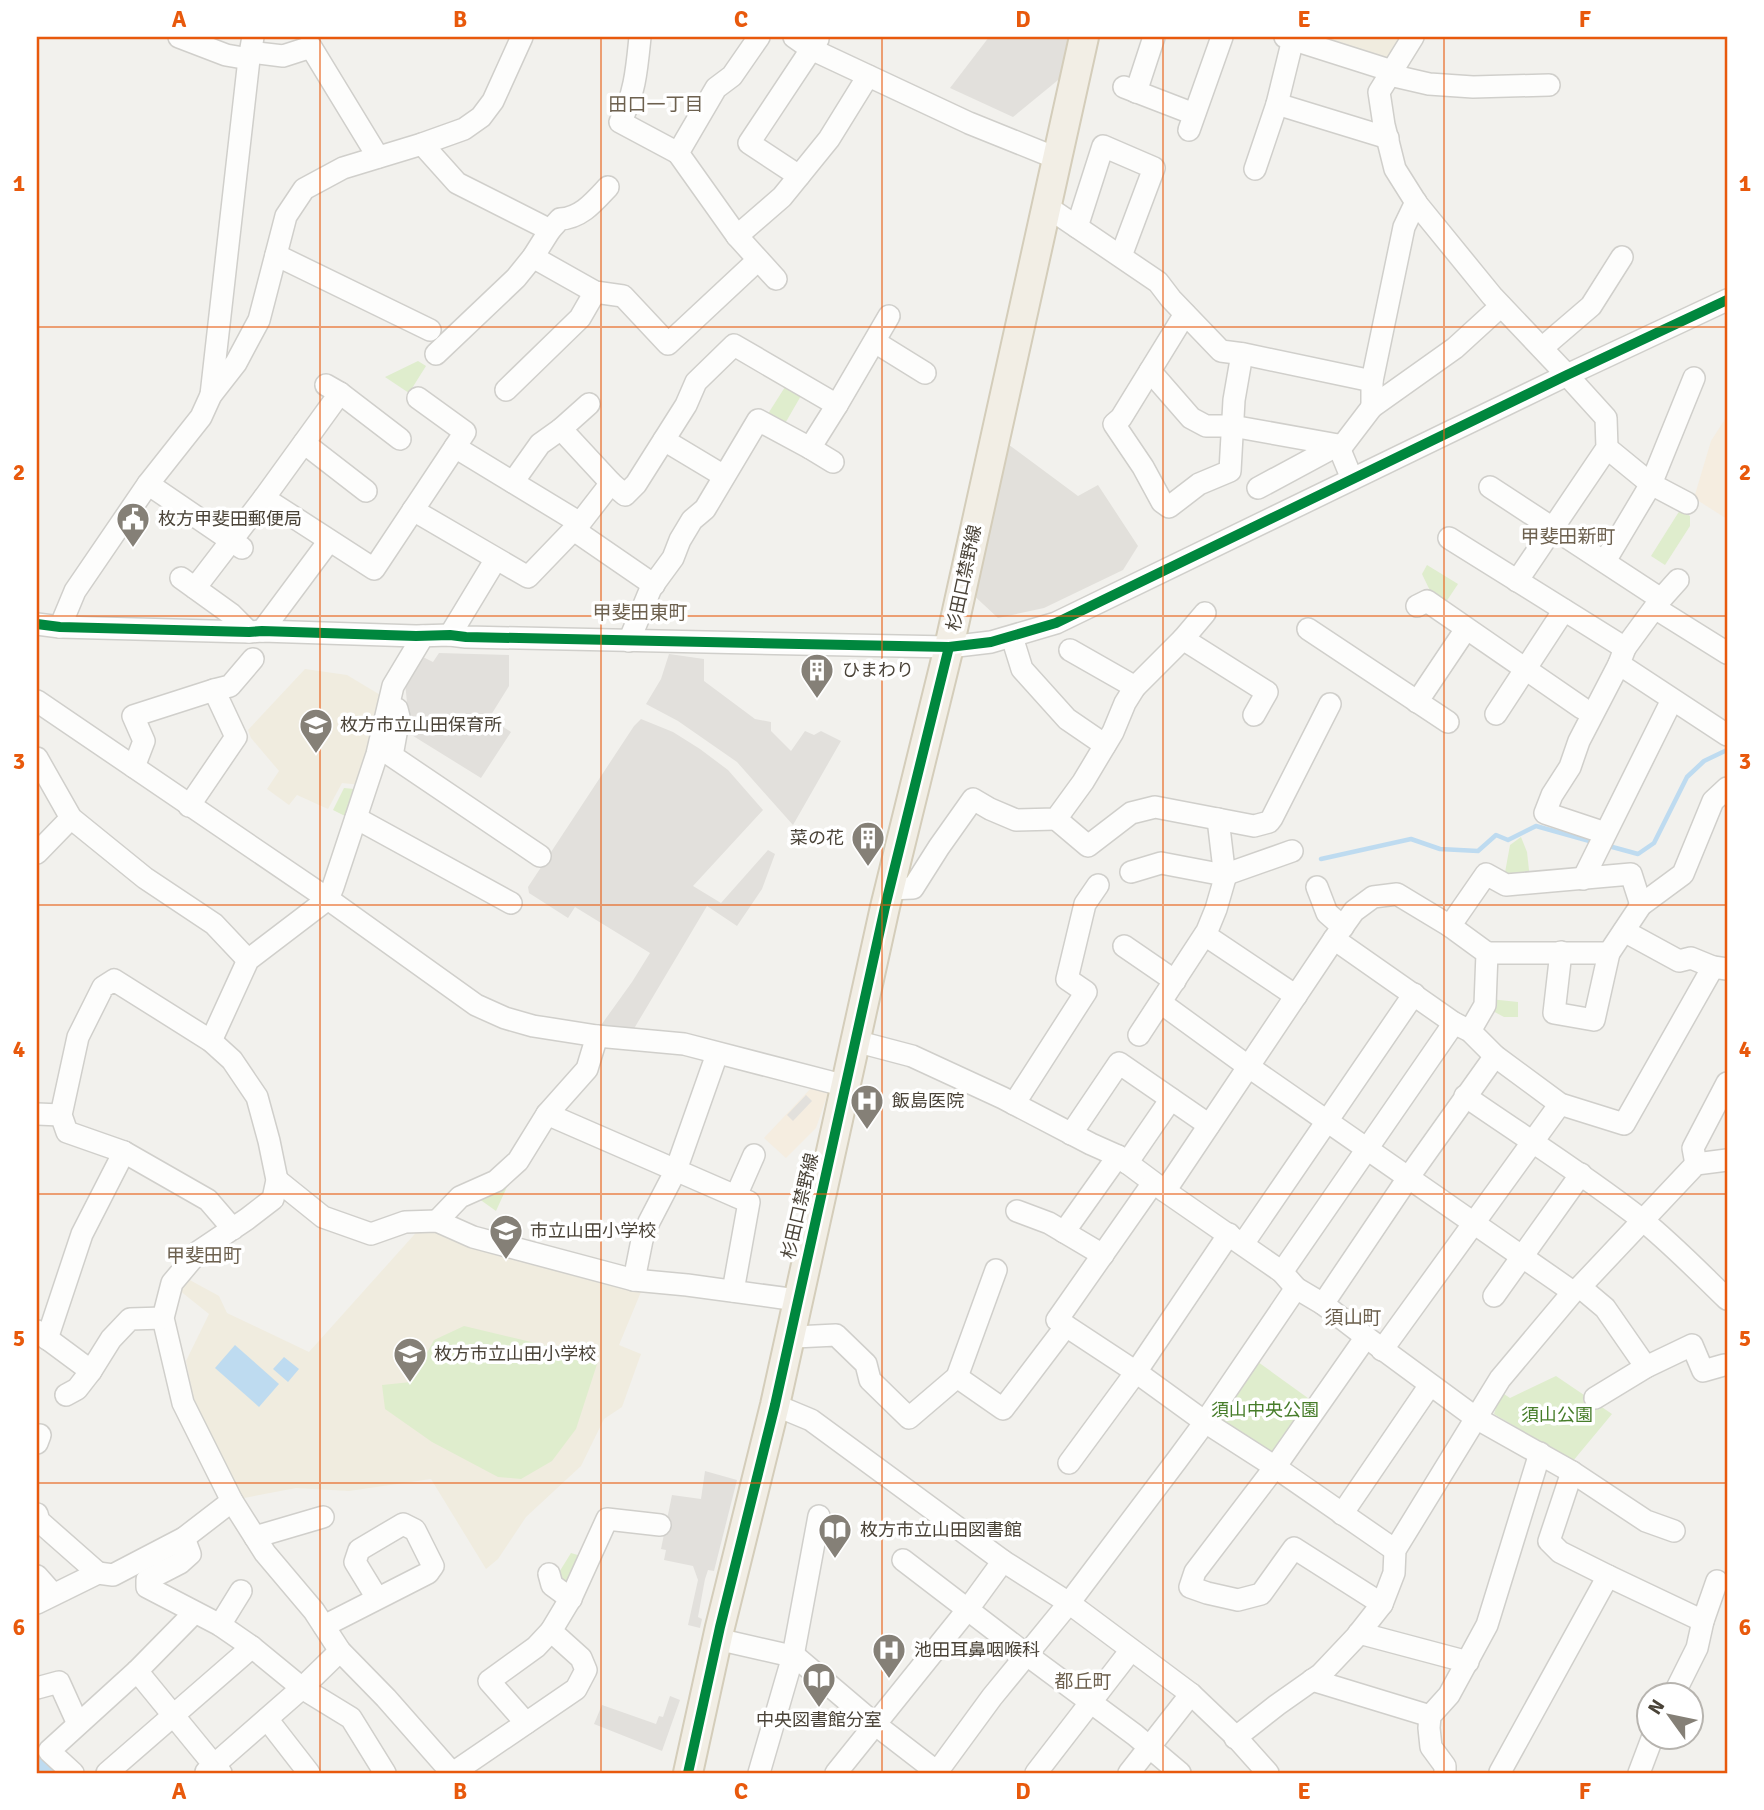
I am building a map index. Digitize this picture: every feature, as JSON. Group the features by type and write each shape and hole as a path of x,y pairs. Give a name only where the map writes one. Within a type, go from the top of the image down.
{"main road":[{"name":"杉田口禁野線","path":"688,1773 717,1639 775,1405 889,889 949,647 1084,37"}],"street":[{"path":"178,37 226,55 251,49 283,56 311,47 378,157"},
{"path":"60,628 75,591 236,363 259,320 286,216 304,189 343,168 464,129 481,117 493,101 522,37"},
{"path":"640,37 636,82 628,108 620,122 678,153 737,236 776,279"},
{"path":"678,153 716,88 732,76 759,37"},
{"path":"1154,37 1130,89 1191,122 1222,37"},
{"path":"1413,37 1379,92 1395,169 1416,202 1501,306 1606,418 1607,449 1517,581"},
{"path":"1255,169 1277,104 1289,38 1429,84 1473,87 1549,85"},
{"path":"799,176 749,143 808,41 868,76 968,123 1056,158"},
{"path":"211,395 251,49"},
{"path":"737,236 782,197 829,139 868,76"},
{"path":"1277,104 1388,138"},
{"path":"422,144 457,183 550,230"},
{"path":"1077,227 1103,146 1154,168 1121,256"},
{"path":"436,354 516,278 560,219 571,218 591,206 608,187"},
{"path":"1371,407 1372,382 1404,227 1416,202"},
{"path":"1046,206 1158,282 1221,351 1372,382"},
{"path":"276,256 430,330"},
{"path":"533,257 595,292 623,296 668,344 758,260"},
{"path":"1542,348 1591,306 1622,257"},
{"path":"506,390 546,342 580,318 595,292"},
{"path":"1150,371 1191,418 1206,426 1233,426 1343,445 1371,407 1455,348 1501,306"},
{"path":"37,624 60,628 629,641 949,647 991,642 1056,623 1567,375 1725,307"},
{"path":"1185,314 1121,418 1114,424 1143,467 1162,502 1169,507 1199,484 1230,471 1234,400 1242,354"},
{"path":"810,448 889,316"},
{"path":"874,342 925,373"},
{"path":"561,429 625,495 636,484 686,405 696,382 734,345 837,405"},
{"path":"1605,561 1651,484 1694,378"},
{"path":"255,631 188,583 237,545 264,498 304,443 333,389 400,439"},
{"path":"264,498 374,569 465,432 418,398"},
{"path":"513,482 540,444 589,404"},
{"path":"629,641 653,585 673,558 692,520 705,509 758,419 833,462"},
{"path":"664,440 724,476"},
{"path":"304,443 366,491"},
{"path":"1338,445 1352,479"},
{"path":"1258,488 1338,445"},
{"path":"455,447 513,482 577,526 653,585"},
{"path":"1607,449 1651,484 1687,503"},
{"path":"413,510 528,578 577,526 611,483"},
{"path":"148,484 237,545"},
{"path":"1490,487 1605,561 1658,604 1727,653"},
{"path":"1449,538 1564,610 1672,700 1727,734"},
{"path":"255,631 329,541"},
{"path":"450,635 496,559"},
{"path":"1601,841 1545,813 1552,794 1570,767 1579,741 1622,656 1678,580"},
{"path":"1417,606 1427,601 1582,708"},
{"path":"1496,714 1564,610"},
{"path":"1056,819 1083,782 1135,687 1205,613"},
{"path":"1308,629 1448,722"},
{"path":"1417,702 1466,629"},
{"path":"211,1041 248,960 328,899 377,754 393,686 423,636"},
{"path":"1012,638 1022,669 1067,719 1105,745"},
{"path":"1183,639 1271,685 1254,715"},
{"path":"1070,650 1135,687"},
{"path":"134,767 144,741 133,716 230,687 253,659"},
{"path":"393,686 399,717 392,756 540,856"},
{"path":"189,806 236,737 214,690"},
{"path":"1583,879 1672,700"},
{"path":"37,701 328,899 476,1005 505,1018 533,1026 684,1045 846,1086"},
{"path":"889,889 913,888 973,799 1016,820 1056,819 1088,846 1131,813 1155,807 1254,826 1269,821 1329,704"},
{"path":"37,758 71,818 145,878 214,924 248,960"},
{"path":"1562,952 1554,1013 1594,1020 1609,953 1641,905 1683,874 1713,800 1727,788"},
{"path":"37,853 71,818"},
{"path":"356,818 511,902"},
{"path":"1139,1035 1205,934 1216,909 1225,878 1218,818"},
{"path":"1131,872 1161,863 1224,875 1292,851"},
{"path":"1450,926 1486,874 1506,885 1631,874 1641,905"},
{"path":"1014,1104 1086,992 1067,979 1086,904 1098,885"},
{"path":"1317,887 1327,914 1338,933 1413,994 1462,1027 1495,1056 1560,1104 1624,1125 1720,968 1691,958 1679,961 1624,932"},
{"path":"1395,1550 1057,1320 1103,1255 1209,1125 1354,911 1373,897 1397,894 1450,926 1487,953 1609,953"},
{"path":"1205,934 1296,996"},
{"path":"1124,946 1175,981"},
{"path":"1282,1272 1367,1149 1462,1027 1485,1005 1487,953"},
{"path":"233,1229 208,1200 124,1152 66,1132 61,1115 78,1037 103,987 114,981 211,1041 232,1060 257,1097 269,1142 277,1180 273,1199 233,1229 198,1252 172,1283 163,1318 183,1403 232,1501 265,1553 314,1611 340,1651 453,1773 576,1689 586,1670 581,1658 551,1631"},
{"path":"1069,1463 1326,1121 1413,994"},
{"path":"1161,1003 1474,1224 1605,1308 1646,1367"},
{"path":"437,1221 460,1196 496,1181 518,1161 547,1114 587,1069 597,1036"},
{"path":"855,1041 912,1056 1122,1159 1282,1272 1296,1288 1323,1304 1476,1418 1572,1472 1646,1521 1674,1531"},
{"path":"634,1280 644,1234 676,1170 717,1054"},
{"path":"1323,1304 1495,1056"},
{"path":"1071,1134 1119,1063 1209,1125"},
{"path":"1696,1164 1693,1148 1727,1083"},
{"path":"1465,1096 1581,1174 1643,1221 1727,1299"},
{"path":"1064,1232 1171,1099"},
{"path":"1382,1604 1294,1548 1261,1594 1238,1600 1190,1587 1195,1572 1275,1467 1474,1224 1560,1104"},
{"path":"37,1114 61,1115"},
{"path":"547,1114 749,1202 733,1291"},
{"path":"91,1371 42,1335 82,1234 124,1152"},
{"path":"736,1196 754,1155"},
{"path":"1236,1738 1321,1674 1382,1604 1394,1573 1395,1550 1500,1379 1577,1290 1696,1164 1727,1160"},
{"path":"1494,1296 1581,1174"},
{"path":"277,1180 323,1217 372,1234 405,1222 437,1221 473,1237 634,1280 797,1300"},
{"path":"1017,1211 1049,1223 1103,1255"},
{"path":"790,1333 795,1336 836,1335 866,1364 870,1380 909,1418 957,1377 996,1270"},
{"path":"717,1639 796,1657 937,1773 992,1697 1069,1603 1205,1422 1296,1288"},
{"path":"66,1395 77,1390 111,1339 130,1319 163,1318"},
{"path":"957,1377 1003,1409 1066,1326"},
{"path":"1595,1398 1646,1367 1692,1345 1703,1371 1724,1365"},
{"path":"1342,1514 1430,1385"},
{"path":"775,1405 811,1420 1003,1561 1069,1603 1191,1694 1268,1773"},
{"path":"1445,1773 1445,1766 1431,1747 1430,1716 1449,1695 1487,1625 1540,1453"},
{"path":"1572,1472 1549,1541 1560,1552 1703,1621"},
{"path":"37,1514 39,1521 98,1573 113,1576 184,1538 232,1501"},
{"path":"759,1773 793,1656 819,1516"},
{"path":"255,1538 323,1517"},
{"path":"526,1723 489,1681 536,1647 551,1631 571,1598 597,1517 660,1525"},
{"path":"184,1538 190,1554 180,1563 147,1580 147,1587 220,1625 253,1647 302,1688 351,1718 384,1773"},
{"path":"903,1560 1180,1773"},
{"path":"836,1773 968,1609 1003,1561"},
{"path":"37,1576 45,1599 98,1573"},
{"path":"549,1573 552,1585 571,1598"},
{"path":"1500,1772 1608,1576"},
{"path":"1681,1680 1697,1648 1717,1581"},
{"path":"220,1625 241,1591"},
{"path":"324,1626 377,1598"},
{"path":"72,1773 43,1750 78,1724 137,1671 194,1613"},
{"path":"1359,1633 1468,1662"},
{"path":"107,1773 253,1647"},
{"path":"1036,1773 1131,1650"},
{"path":"137,1671 214,1770 340,1651"},
{"path":"1312,1680 1430,1716"},
{"path":"37,1688 59,1682 78,1724"},
{"path":"1129,1773 1191,1694"},
{"path":"267,1719 309,1773"},
{"path":"1639,1773 1648,1750"}],"shaded area":[{"path":"989,37 1071,37 1063,76 1013,117 950,88"},
{"path":"1311,37 1403,37 1394,52 1385,60"},
{"path":"1727,416 1727,519 1694,498 1711,441"},
{"path":"1001,439 1078,496 1098,485 1138,546 1123,570 1044,608 998,618 968,590"},
{"path":"439,653 509,655 509,686 491,715 511,732 481,778 410,734 405,682 423,657 433,662"},
{"path":"669,654 704,659 704,681 755,719 771,722 771,731 791,751 805,731 814,735 821,731 841,741 793,825 737,762 678,721 646,704 661,679"},
{"name":"枚方市立山田保育所","path":"305,669 347,675 382,696 361,785 342,783 328,809 297,795 289,805 267,789 279,771 251,738 248,730"},
{"path":"641,719 673,732 700,749 728,770 763,810 693,886 721,903 768,850 775,854 762,889 737,926 707,906 632,1032 599,1028 650,953 575,907 568,918 529,893 528,887"},
{"path":"814,1085 829,1090 816,1128 786,1158 764,1138"},
{"path":"806,1095 812,1101 793,1121 787,1115"},
{"name":"枚方市立山田小学校","path":"422,1226 643,1287 619,1345 641,1354 622,1407 604,1419 581,1466 526,1517 498,1559 486,1569 431,1479 349,1491 296,1488 239,1499 197,1416 186,1361 209,1314 179,1290 188,1279 219,1296 227,1313 309,1352"},
{"path":"705,1471 737,1480 714,1571 708,1570 705,1579 698,1617 702,1619 700,1628 688,1625 698,1580 693,1566 664,1560 666,1550 661,1549 672,1495 701,1499"},
{"path":"670,1696 680,1700 662,1751 594,1724 602,1705 656,1724 659,1716 663,1717"}],"green space":[{"path":"418,361 426,366 409,393 385,377"},
{"path":"785,387 802,394 783,427 766,417"},
{"path":"1680,510 1690,516 1690,526 1665,565 1651,556"},
{"path":"1427,565 1458,584 1444,605 1434,599 1422,574"},
{"path":"344,788 354,789 345,816 333,810"},
{"path":"1521,837 1527,852 1530,879 1504,878 1510,845"},
{"path":"1490,999 1518,1002 1518,1017 1504,1017 1489,1009"},
{"path":"511,1178 496,1211 475,1196"},
{"path":"464,1326 599,1358 576,1429 552,1461 521,1479 498,1477 432,1442 385,1409 382,1385 411,1382 434,1340"},
{"name":"須山中央公園","path":"1258,1362 1312,1401 1273,1455 1219,1418"},
{"name":"須山公園","path":"1556,1376 1612,1414 1573,1461 1494,1414 1501,1392 1510,1398"},
{"path":"571,1553 581,1556 565,1589 558,1574"}],"water":[{"path":"235,1345 279,1384 259,1407 215,1368"},
{"path":"284,1357 299,1369 288,1382 273,1369"}],"waterway":[{"path":"1605,845 1638,854 1654,843 1687,777 1704,761 1727,750"},
{"path":"1321,859 1411,839 1440,849 1478,851 1496,835 1508,840 1536,826 1593,842"},
{"path":"37,1772 53,1773"}],"cycle path":[{"path":"37,624 60,627 249,632 949,647 991,642 1056,623 1727,300"},
{"path":"688,1773 720,1627 775,1405 885,907 949,647"}],"place":[{"name":"枚方甲斐田郵便局","path":"133,549"},
{"name":"ひまわり","path":"817,700"},
{"name":"枚方市立山田保育所","path":"316,755"},
{"name":"菜の花","path":"868,868"},
{"name":"飯島医院","path":"867,1131"},
{"name":"市立山田小学校","path":"506,1261"},
{"name":"枚方市立山田小学校","path":"410,1384"},
{"name":"枚方市立山田図書館","path":"835,1560"},
{"name":"池田耳鼻咽喉科","path":"889,1680"},
{"name":"中央図書館分室","path":"819,1709"}],"district":[{"name":"田口一丁目","path":"656,105"},
{"name":"甲斐田新町","path":"1568,537"},
{"name":"甲斐田東町","path":"640,613"},
{"name":"甲斐田町","path":"204,1256"},
{"name":"須山町","path":"1353,1318"},
{"name":"都丘町","path":"1083,1682"}]}
